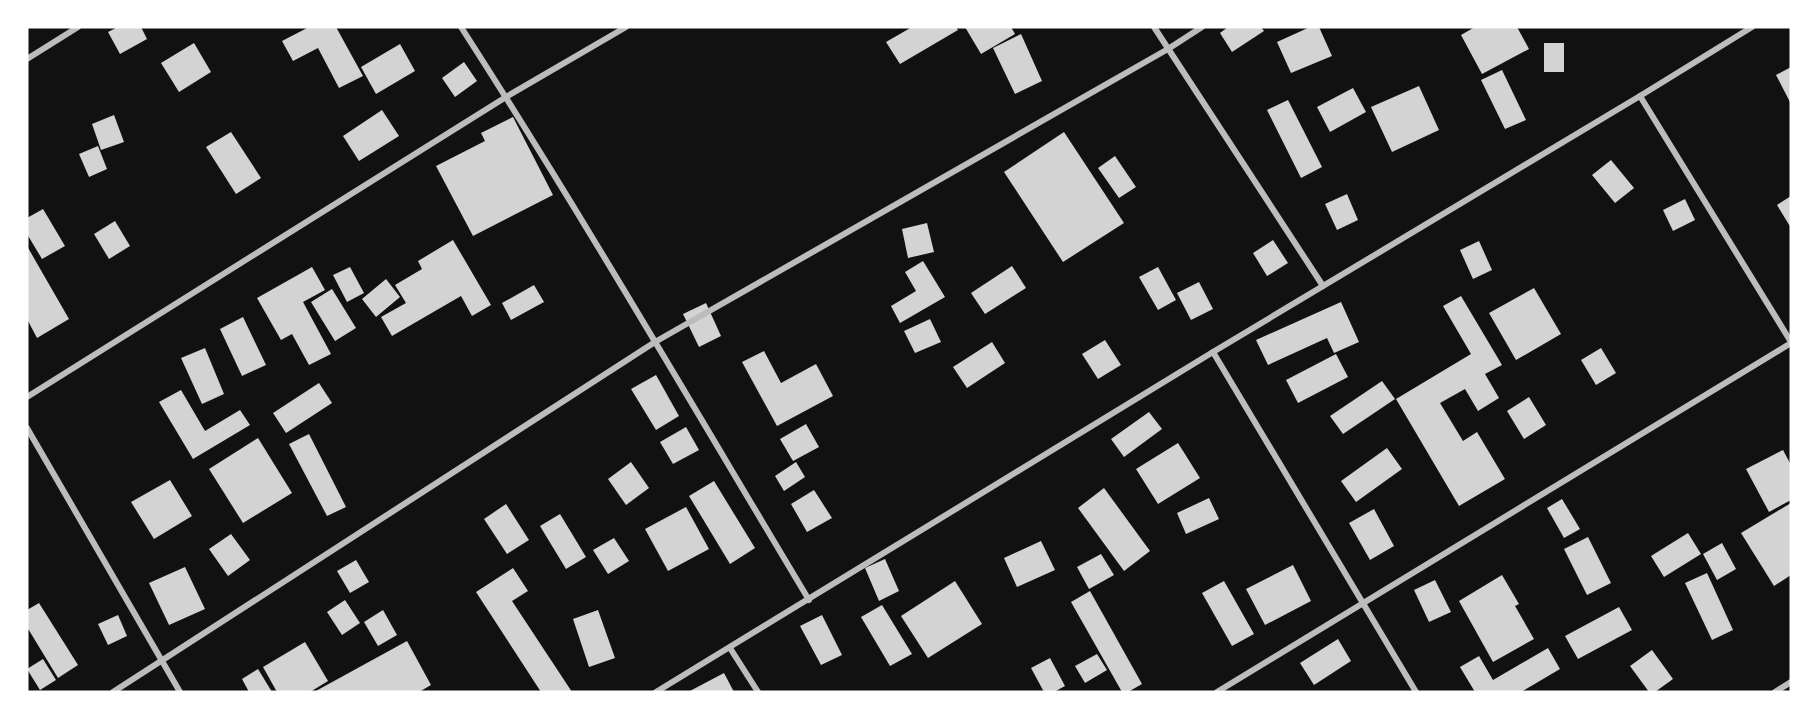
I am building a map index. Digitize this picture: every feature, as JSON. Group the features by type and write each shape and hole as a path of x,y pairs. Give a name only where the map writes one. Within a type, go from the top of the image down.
{"street":[{"path":"27,59 78,27"},
{"path":"461,27 655,342 809,600"},
{"path":"27,397 506,97 626,27"},
{"path":"1154,27 1323,286"},
{"path":"113,692 655,342 1168,49 1202,27"},
{"path":"656,692 1752,27"},
{"path":"1217,692 1791,343 1640,96"},
{"path":"1213,352 1416,692"},
{"path":"27,428 180,692"},
{"path":"730,648 758,692"},
{"path":"1775,692 1791,682"}],"building":[{"path":"118,27 141,27 147,39 120,54 108,32"},
{"path":"309,27 336,27 363,76 339,88 318,48 293,61 282,41"},
{"path":"912,27 956,27 958,30 900,64 886,42"},
{"path":"965,27 1011,27 1015,34 981,54"},
{"path":"1228,27 1261,27 1264,31 1232,52 1220,33"},
{"path":"1310,27 1319,27 1332,56 1291,73 1277,42"},
{"path":"1475,27 1517,27 1529,49 1482,74 1461,35"},
{"path":"1021,34 1042,81 1015,94 993,48"},
{"path":"194,43 211,72 179,92 161,63"},
{"path":"1544,43 1564,43 1564,72 1544,72"},
{"path":"400,44 415,71 376,94 361,67"},
{"path":"464,62 477,81 455,97 442,78"},
{"path":"1791,67 1791,104 1776,75"},
{"path":"1502,70 1526,120 1505,129 1481,80"},
{"path":"1419,86 1439,130 1392,152 1371,107"},
{"path":"1353,88 1366,112 1330,132 1317,107"},
{"path":"1288,100 1322,167 1301,178 1267,110"},
{"path":"382,110 399,136 359,161 343,136"},
{"path":"114,115 124,142 101,150 92,124"},
{"path":"513,117 553,195 473,236 436,166 485,141 481,133"},
{"path":"231,132 261,178 236,194 206,147"},
{"path":"1064,132 1124,223 1063,262 1004,172"},
{"path":"98,146 107,169 89,177 79,154"},
{"path":"1115,156 1136,187 1119,198 1098,168"},
{"path":"1611,160 1634,188 1615,203 1592,175"},
{"path":"1347,194 1358,220 1337,230 1325,204"},
{"path":"1791,196 1791,228 1777,205"},
{"path":"1685,199 1695,220 1673,231 1663,210"},
{"path":"43,209 65,246 42,259 27,234 27,218"},
{"path":"115,221 130,246 109,259 94,234"},
{"path":"927,223 934,252 908,258 902,229"},
{"path":"453,240 491,305 472,316 461,296 392,336 381,317 406,303 395,285 422,269 418,261"},
{"path":"1273,240 1288,263 1267,276 1253,253"},
{"path":"1479,241 1492,270 1473,279 1460,250"},
{"path":"27,246 69,319 37,338 27,319"},
{"path":"923,261 945,297 900,323 891,306 916,291 905,272"},
{"path":"1012,266 1026,288 985,314 971,293"},
{"path":"312,267 325,290 303,302 331,354 309,365 292,334 281,340 257,298"},
{"path":"350,267 364,293 347,302 333,275"},
{"path":"1158,267 1176,300 1158,310 1139,277"},
{"path":"386,279 400,297 376,317 362,299"},
{"path":"1199,282 1213,309 1191,320 1177,293"},
{"path":"534,285 544,302 511,320 502,303"},
{"path":"1534,288 1561,334 1516,360 1489,313"},
{"path":"332,289 356,328 335,341 311,302"},
{"path":"1461,296 1502,365 1485,374 1499,398 1478,411 1465,389 1440,403 1463,441 1477,432 1505,479 1459,506 1396,399 1471,354 1443,306"},
{"path":"1341,302 1359,342 1334,353 1327,338 1268,365 1256,340"},
{"path":"706,303 721,336 699,347 683,314"},
{"path":"243,317 266,365 242,376 220,329"},
{"path":"930,319 941,342 915,353 904,331"},
{"path":"1105,340 1121,365 1098,379 1082,354"},
{"path":"992,342 1005,363 967,388 953,367"},
{"path":"205,348 224,394 202,404 181,358"},
{"path":"1601,348 1616,373 1596,385 1581,360"},
{"path":"764,351 781,383 816,364 833,396 777,426 742,362"},
{"path":"1336,354 1348,377 1298,403 1286,380"},
{"path":"656,375 679,416 656,430 631,389"},
{"path":"1382,381 1395,399 1343,434 1330,416"},
{"path":"319,383 332,403 286,433 273,413"},
{"path":"181,390 205,431 240,410 250,425 193,459 159,402"},
{"path":"1529,397 1546,425 1524,439 1507,411"},
{"path":"1149,412 1162,429 1124,457 1111,439"},
{"path":"806,424 819,447 793,461 780,439"},
{"path":"686,427 699,450 673,464 660,442"},
{"path":"309,434 346,507 327,516 289,444"},
{"path":"258,438 292,493 243,523 209,469"},
{"path":"1178,443 1200,478 1158,504 1136,469"},
{"path":"1387,448 1402,469 1356,502 1341,481"},
{"path":"1783,450 1791,465 1791,500 1769,512 1746,469"},
{"path":"631,462 649,488 626,505 608,479"},
{"path":"796,462 805,477 784,491 775,476"},
{"path":"170,480 192,516 154,539 131,502"},
{"path":"714,481 755,548 730,564 689,496"},
{"path":"1104,488 1150,551 1124,571 1078,508"},
{"path":"814,490 832,518 807,532 791,504"},
{"path":"1209,498 1219,519 1186,534 1177,513"},
{"path":"1562,499 1580,529 1564,538 1547,508"},
{"path":"1791,503 1791,575 1774,586 1741,533"},
{"path":"506,504 529,540 507,554 484,519"},
{"path":"686,507 709,549 668,571 645,529"},
{"path":"1374,509 1394,546 1370,560 1349,523"},
{"path":"560,514 586,557 566,569 540,526"},
{"path":"1688,533 1701,554 1664,577 1651,556"},
{"path":"231,534 250,560 228,576 209,549"},
{"path":"1588,537 1611,583 1587,595 1564,549"},
{"path":"614,538 629,561 608,574 593,550"},
{"path":"1041,541 1055,570 1017,587 1004,558"},
{"path":"1722,543 1736,569 1717,580 1703,554"},
{"path":"1101,554 1114,575 1089,589 1077,567"},
{"path":"885,559 899,591 879,601 865,568"},
{"path":"356,560 369,582 350,593 337,571"},
{"path":"1293,565 1311,601 1265,625 1246,589"},
{"path":"185,567 205,609 169,625 149,583"},
{"path":"513,568 528,591 512,601 572,692 541,692 476,592"},
{"path":"1707,573 1733,630 1712,640 1685,583"},
{"path":"1502,575 1519,604 1515,606 1534,639 1493,662 1459,601"},
{"path":"1435,580 1451,612 1429,622 1414,590"},
{"path":"955,581 982,624 928,658 901,616"},
{"path":"1224,581 1254,634 1232,646 1202,593"},
{"path":"1090,591 1142,684 1128,692 1122,692 1071,602"},
{"path":"345,600 360,623 342,635 327,612"},
{"path":"39,603 78,665 58,678 27,627 27,610"},
{"path":"882,605 912,654 890,666 861,617"},
{"path":"1619,607 1632,630 1578,659 1565,636"},
{"path":"383,610 397,635 378,646 364,622"},
{"path":"598,610 615,658 589,667 573,619"},
{"path":"118,615 127,636 108,645 98,624"},
{"path":"822,615 842,655 821,665 800,626"},
{"path":"1338,639 1351,661 1314,685 1300,663"},
{"path":"407,641 431,685 419,692 314,692"},
{"path":"305,642 328,681 310,692 277,692 263,667"},
{"path":"1548,648 1560,669 1521,692 1475,692 1460,667 1479,656 1493,680"},
{"path":"1652,650 1673,679 1655,692 1649,692 1630,666"},
{"path":"1097,654 1107,670 1085,683 1075,666"},
{"path":"1050,658 1065,686 1054,692 1044,692 1031,668"},
{"path":"43,659 56,680 40,690 27,669"},
{"path":"258,669 272,692 249,692 242,679"},
{"path":"724,673 734,692 688,692"}]}
